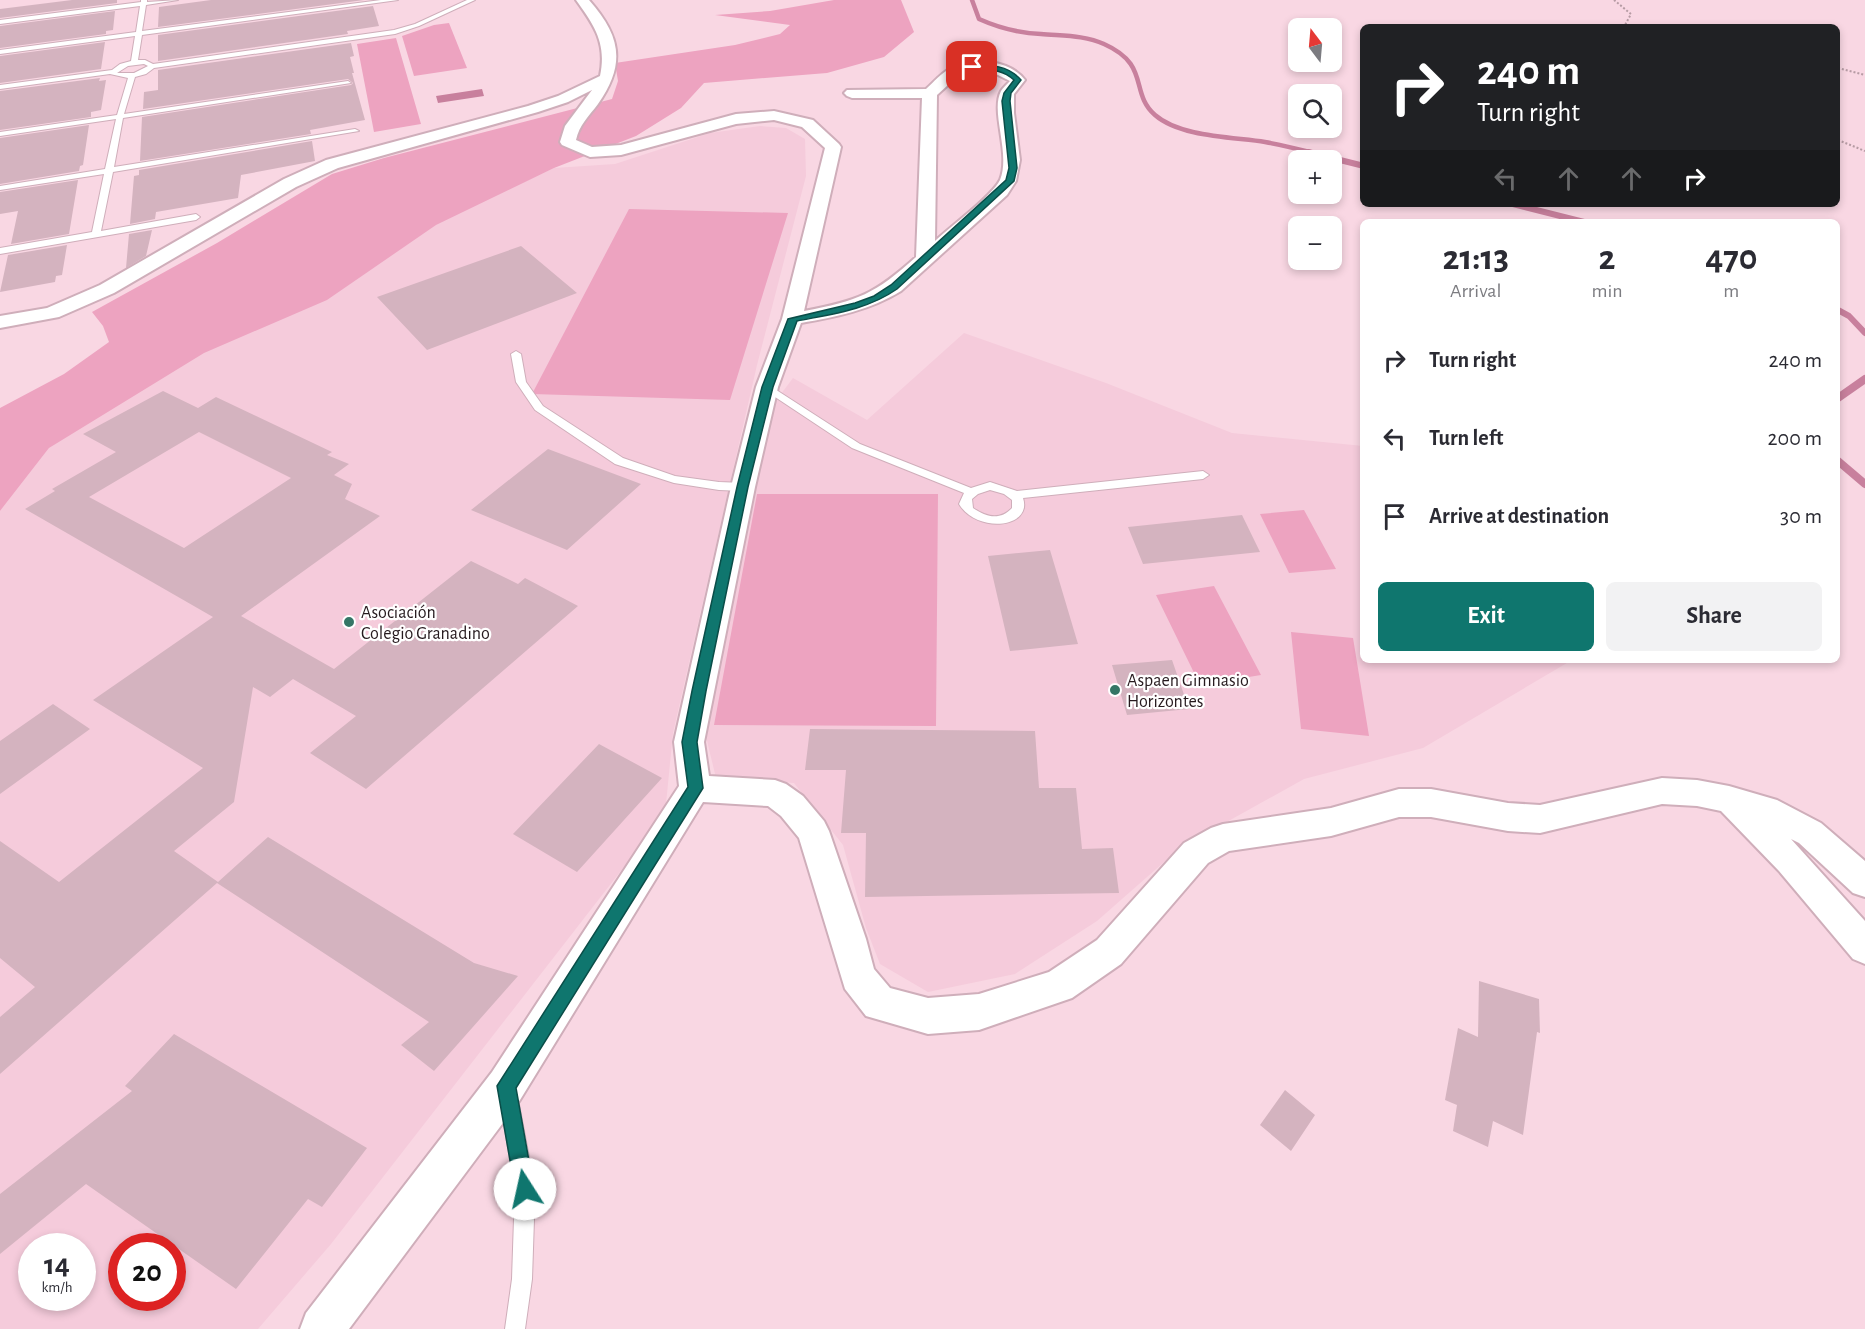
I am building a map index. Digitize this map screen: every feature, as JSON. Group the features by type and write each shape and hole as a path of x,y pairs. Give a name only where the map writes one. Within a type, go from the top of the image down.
{"street":[{"path":"321,1326 506,1086 695,788 689,742 742,487 767,387 792,319 833,147 825,135 806,124 784,117 755,116 722,120 634,147 602,152 573,147 568,142 569,130 597,96 608,77 610,47 603,24 582,0"},
{"path":"792,319 857,305 877,298 894,287 1010,181 1013,168 1006,101 1007,93 1018,80 1009,72 992,67 958,70 949,75 930,94 925,257"},
{"path":"0,322 52,313 107,289 290,183 332,164 534,109 563,99 608,77"},
{"path":"852,93 930,94"},
{"path":"695,788 775,793 792,806 813,831 849,939 858,977 879,1003 928,1016 979,1012 1059,986 1109,952 1196,853 1223,838 1330,822 1399,803 1431,803 1508,817 1540,819 1662,791 1698,793 1766,810 1810,833 1865,882"},
{"path":"1729,799 1791,861 1865,947"}],"lane":[{"path":"0,22 143,2 175,0"},
{"path":"0,52 395,0"},
{"path":"112,72 117,76 132,75 148,70 152,66 395,32 417,25 472,0"},
{"path":"134,63 143,2"},
{"path":"0,87 112,72 119,66 134,63 149,63 152,66"},
{"path":"96,234 120,116 132,75"},
{"path":"0,134 348,83"},
{"path":"0,188 355,131"},
{"path":"0,251 196,217"},
{"path":"516,354 521,381 539,408 620,461 674,479 718,486 742,487"},
{"path":"767,387 856,446 971,492 990,486 1007,489 1016,495 1019,503 1017,511 1009,518 997,521 984,520 973,515 967,508 966,500 971,492"},
{"path":"1016,495 1203,475"},
{"path":"506,1086 525,1189 522,1280 515,1329"}],"path":[{"path":"1614,0 1631,14 1626,24"},
{"path":"1840,69 1865,75"},
{"path":"1840,141 1865,151"}],"shaded area":[{"path":"834,0 901,0 914,32 884,57 827,73 704,83 681,108 636,136 554,168 436,225 327,300 204,353 49,448 0,511 0,408 64,374 109,342 103,326 92,312 217,243 332,174 384,158 612,99 618,81 615,63 735,45 780,34 790,25 715,15 770,11"},
{"path":"449,23 467,68 414,76 402,36 434,25"},
{"path":"396,38 421,124 374,132 357,44"},
{"path":"482,89 484,96 438,103 436,96"},
{"name":"Asociación Colegio Granadino","path":"760,126 786,128 805,139 806,176 757,365 673,733 665,814 331,1244 258,1329 0,1329 0,511 49,448 143,373 372,253 554,168 615,164 710,133"},
{"path":"629,209 788,213 730,400 532,394"},
{"name":"Aspaen Gimnasio Horizontes","path":"964,333 1106,383 1232,433 1360,446 1360,663 1567,663 1423,748 1304,779 1180,848 1097,921 1015,974 928,992 880,964 866,928 843,845 794,783 716,778 702,720 769,410 793,378 867,420"},
{"path":"757,494 938,494 936,726 714,725"},
{"path":"1304,510 1336,569 1289,573 1260,514"},
{"path":"1214,586 1261,675 1200,685 1156,595"},
{"path":"1291,632 1353,638 1369,736 1301,729"}],"building":[{"path":"72,0 117,0 117,3 0,18 0,9"},
{"path":"211,0 364,0 158,27 159,7"},
{"path":"373,6 379,26 347,31 348,34 158,61 158,35"},
{"path":"115,11 113,30 106,31 106,34 0,48 0,26"},
{"path":"105,42 101,69 0,83 0,56"},
{"path":"351,43 354,56 350,57 354,73 352,73 365,120 310,130 311,134 140,161 142,117 353,83 348,79 143,109 144,92 158,90 158,70"},
{"path":"100,78 99,81 106,80 101,110 91,112 91,117 0,130 0,91"},
{"path":"89,125 83,165 80,166 79,171 0,184 0,138"},
{"path":"312,141 315,161 241,175 238,198 156,212 155,219 130,224 134,176 139,175 139,170"},
{"path":"78,180 69,234 11,244 18,211 0,214 0,192"},
{"path":"152,230 146,256 126,268 129,234"},
{"path":"67,245 62,275 56,276 55,282 0,292 8,255"},
{"path":"521,246 577,293 427,350 377,297"},
{"path":"163,391 198,408 216,397 332,452 327,455 349,464 334,475 352,484 345,499 380,516 241,616 334,669 471,561 518,584 525,578 578,606 366,789 310,753 356,716 293,679 270,697 253,687 234,802 174,851 218,882 268,837 474,963 518,976 434,1071 401,1045 429,1022 217,883 0,1074 0,1017 35,987 0,958 0,841 59,882 203,768 93,700 213,617 25,509 55,491 52,489 116,452 83,434","holes":["199,432 291,478 184,548 89,497"]},
{"path":"548,449 641,484 567,550 471,510"},
{"path":"1242,515 1260,552 1143,564 1128,527"},
{"path":"1050,550 1078,644 1010,651 988,556"},
{"path":"1172,660 1189,709 1127,715 1112,665"},
{"path":"53,704 90,729 0,794 0,741"},
{"path":"810,729 1035,731 1039,788 1076,788 1082,849 1113,848 1119,893 865,897 866,833 841,833 846,770 805,770"},
{"path":"599,744 662,778 577,872 513,834"},
{"path":"1479,981 1539,999 1540,1033 1537,1032 1523,1135 1493,1121 1488,1147 1453,1131 1457,1105 1445,1100 1458,1028 1478,1037"},
{"path":"174,1034 367,1148 322,1207 308,1199 236,1289 186,1254 186,1233 156,1233 86,1184 26,1233 18,1233 18,1239 0,1254 0,1194 132,1091 125,1086"},
{"path":"1285,1090 1315,1115 1291,1151 1260,1125"}],"waterway":[{"path":"972,0 979,19 994,25 1009,30 1089,39 1119,52 1134,70 1147,106 1155,115 1178,128 1301,150"},
{"path":"1342,160 1360,165"},
{"path":"1525,207 1572,219"},
{"path":"1840,311 1849,316 1865,333"},
{"path":"1840,397 1865,379"},
{"path":"1840,463 1865,484"}],"place":[{"name":"Asociación Colegio Granadino","path":"349,622"},
{"name":"Aspaen Gimnasio Horizontes","path":"1115,690"}],"route":[{"path":"525,1189 506,1086 695,788 689,742 699,691 742,487 767,387 792,319 857,305 877,298 894,287 1010,181 1013,168 1006,101 1007,93 1018,80 1009,72 992,67 972,67"}]}
